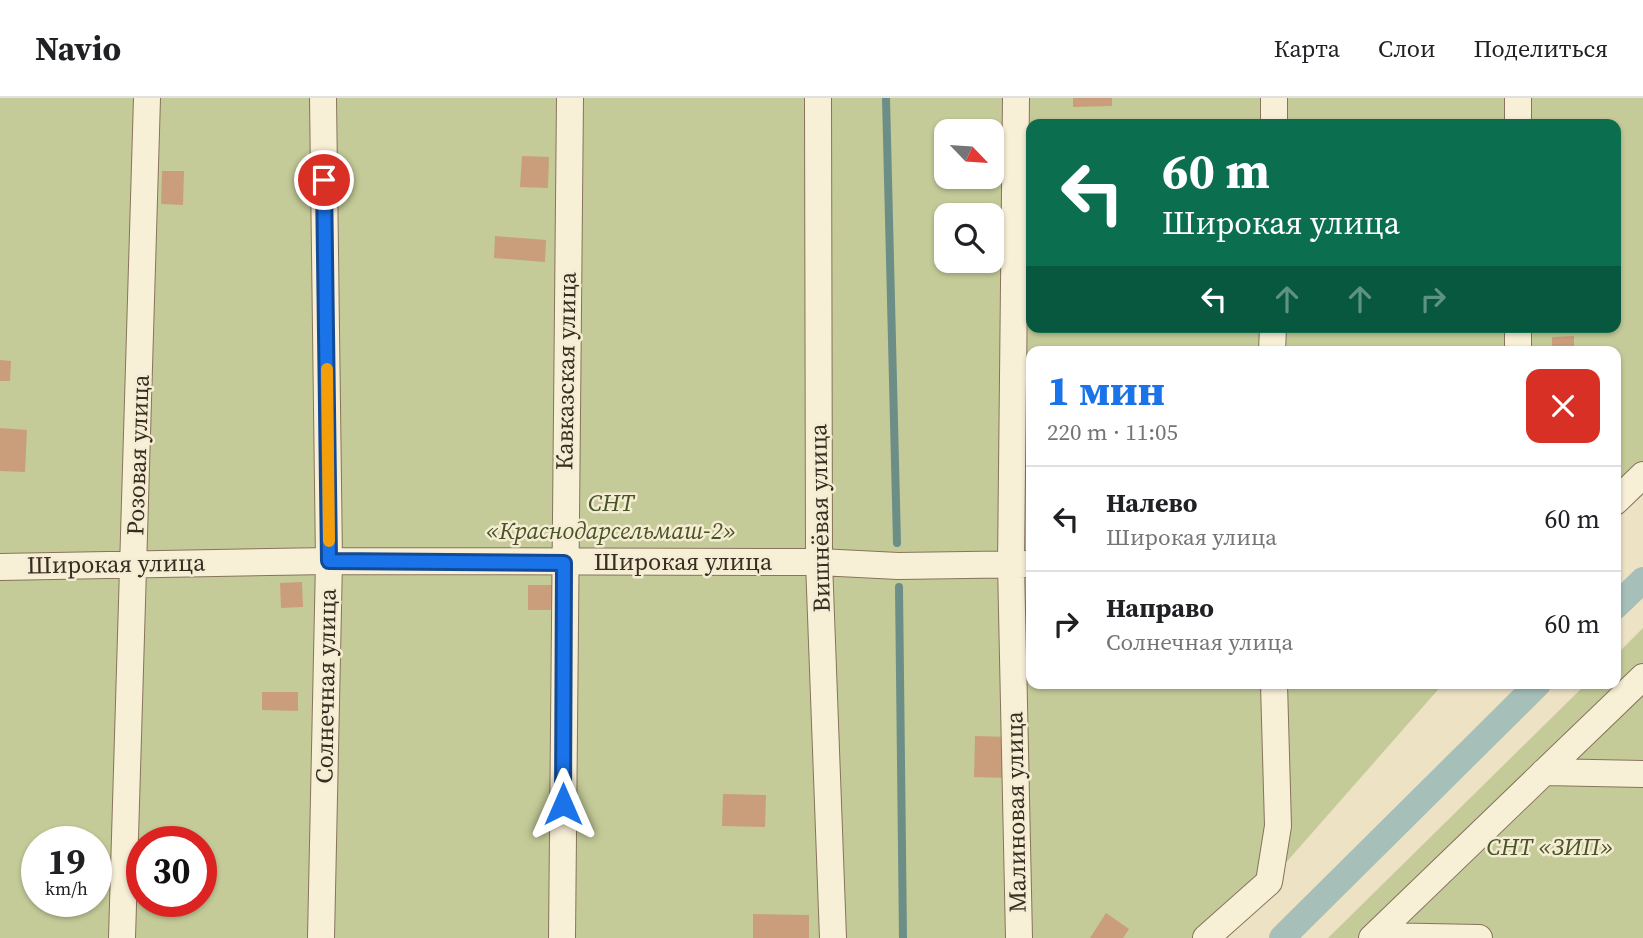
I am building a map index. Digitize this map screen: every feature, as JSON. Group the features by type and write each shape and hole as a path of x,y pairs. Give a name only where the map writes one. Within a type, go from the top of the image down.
{"street":[{"name":"Розовая улица","path":"122,938 147,98"},
{"name":"Солнечная улица","path":"321,938 329,561 323,98"},
{"name":"Кавказская улица","path":"562,938 570,98"},
{"name":"Вишнёвая улица","path":"818,98 819,562 833,938"},
{"name":"Малиновая улица","path":"1016,98 1021,564 1019,938"},
{"path":"1274,98 1274,119"},
{"path":"1518,98 1518,119"},
{"path":"1621,496 1643,475"},
{"name":"Широкая улица","path":"0,567 329,561 819,562 898,566 1021,564"},
{"path":"1374,937 1643,677"},
{"path":"1206,938 1269,882 1279,826 1275,689"},
{"path":"1544,772 1643,774"},
{"path":"1374,937 1479,938"}],"green space":[{"name":"СНТ «Краснодарсельмаш-2»","path":"0,98 1643,98 1643,475 1621,496 1621,346 1026,346 1026,689 1439,689 1269,882 1206,938 0,938"},
{"name":"СНТ «ЗИП»","path":"1643,628 1643,938 1328,938 1581,689 1621,689 1621,650"}],"building":[{"path":"1073,98 1112,98 1112,106 1073,107"},
{"path":"522,156 549,157 548,188 520,187"},
{"path":"162,171 184,171 183,205 161,204"},
{"path":"495,236 546,240 545,262 494,258"},
{"path":"1574,336 1574,346 1552,346 1552,337"},
{"path":"0,360 11,361 10,381 0,381"},
{"path":"0,428 27,430 25,472 0,471"},
{"path":"302,582 303,607 281,608 280,583"},
{"path":"528,585 553,585 553,610 528,610"},
{"path":"262,692 298,692 298,711 262,710"},
{"path":"975,736 1008,737 1007,778 974,777"},
{"path":"723,794 766,795 765,827 722,826"},
{"path":"1106,913 1129,929 1123,938 1090,938"},
{"path":"753,914 809,915 809,938 753,938"}],"waterway":[{"path":"886,98 897,543"},
{"path":"1621,601 1643,580"},
{"path":"899,587 903,938"},
{"path":"1282,938 1533,689"}],"slow traffic":[{"path":"327,369 329,541"}],"route":[{"path":"324,180 329,561 564,563 563,804"}]}
